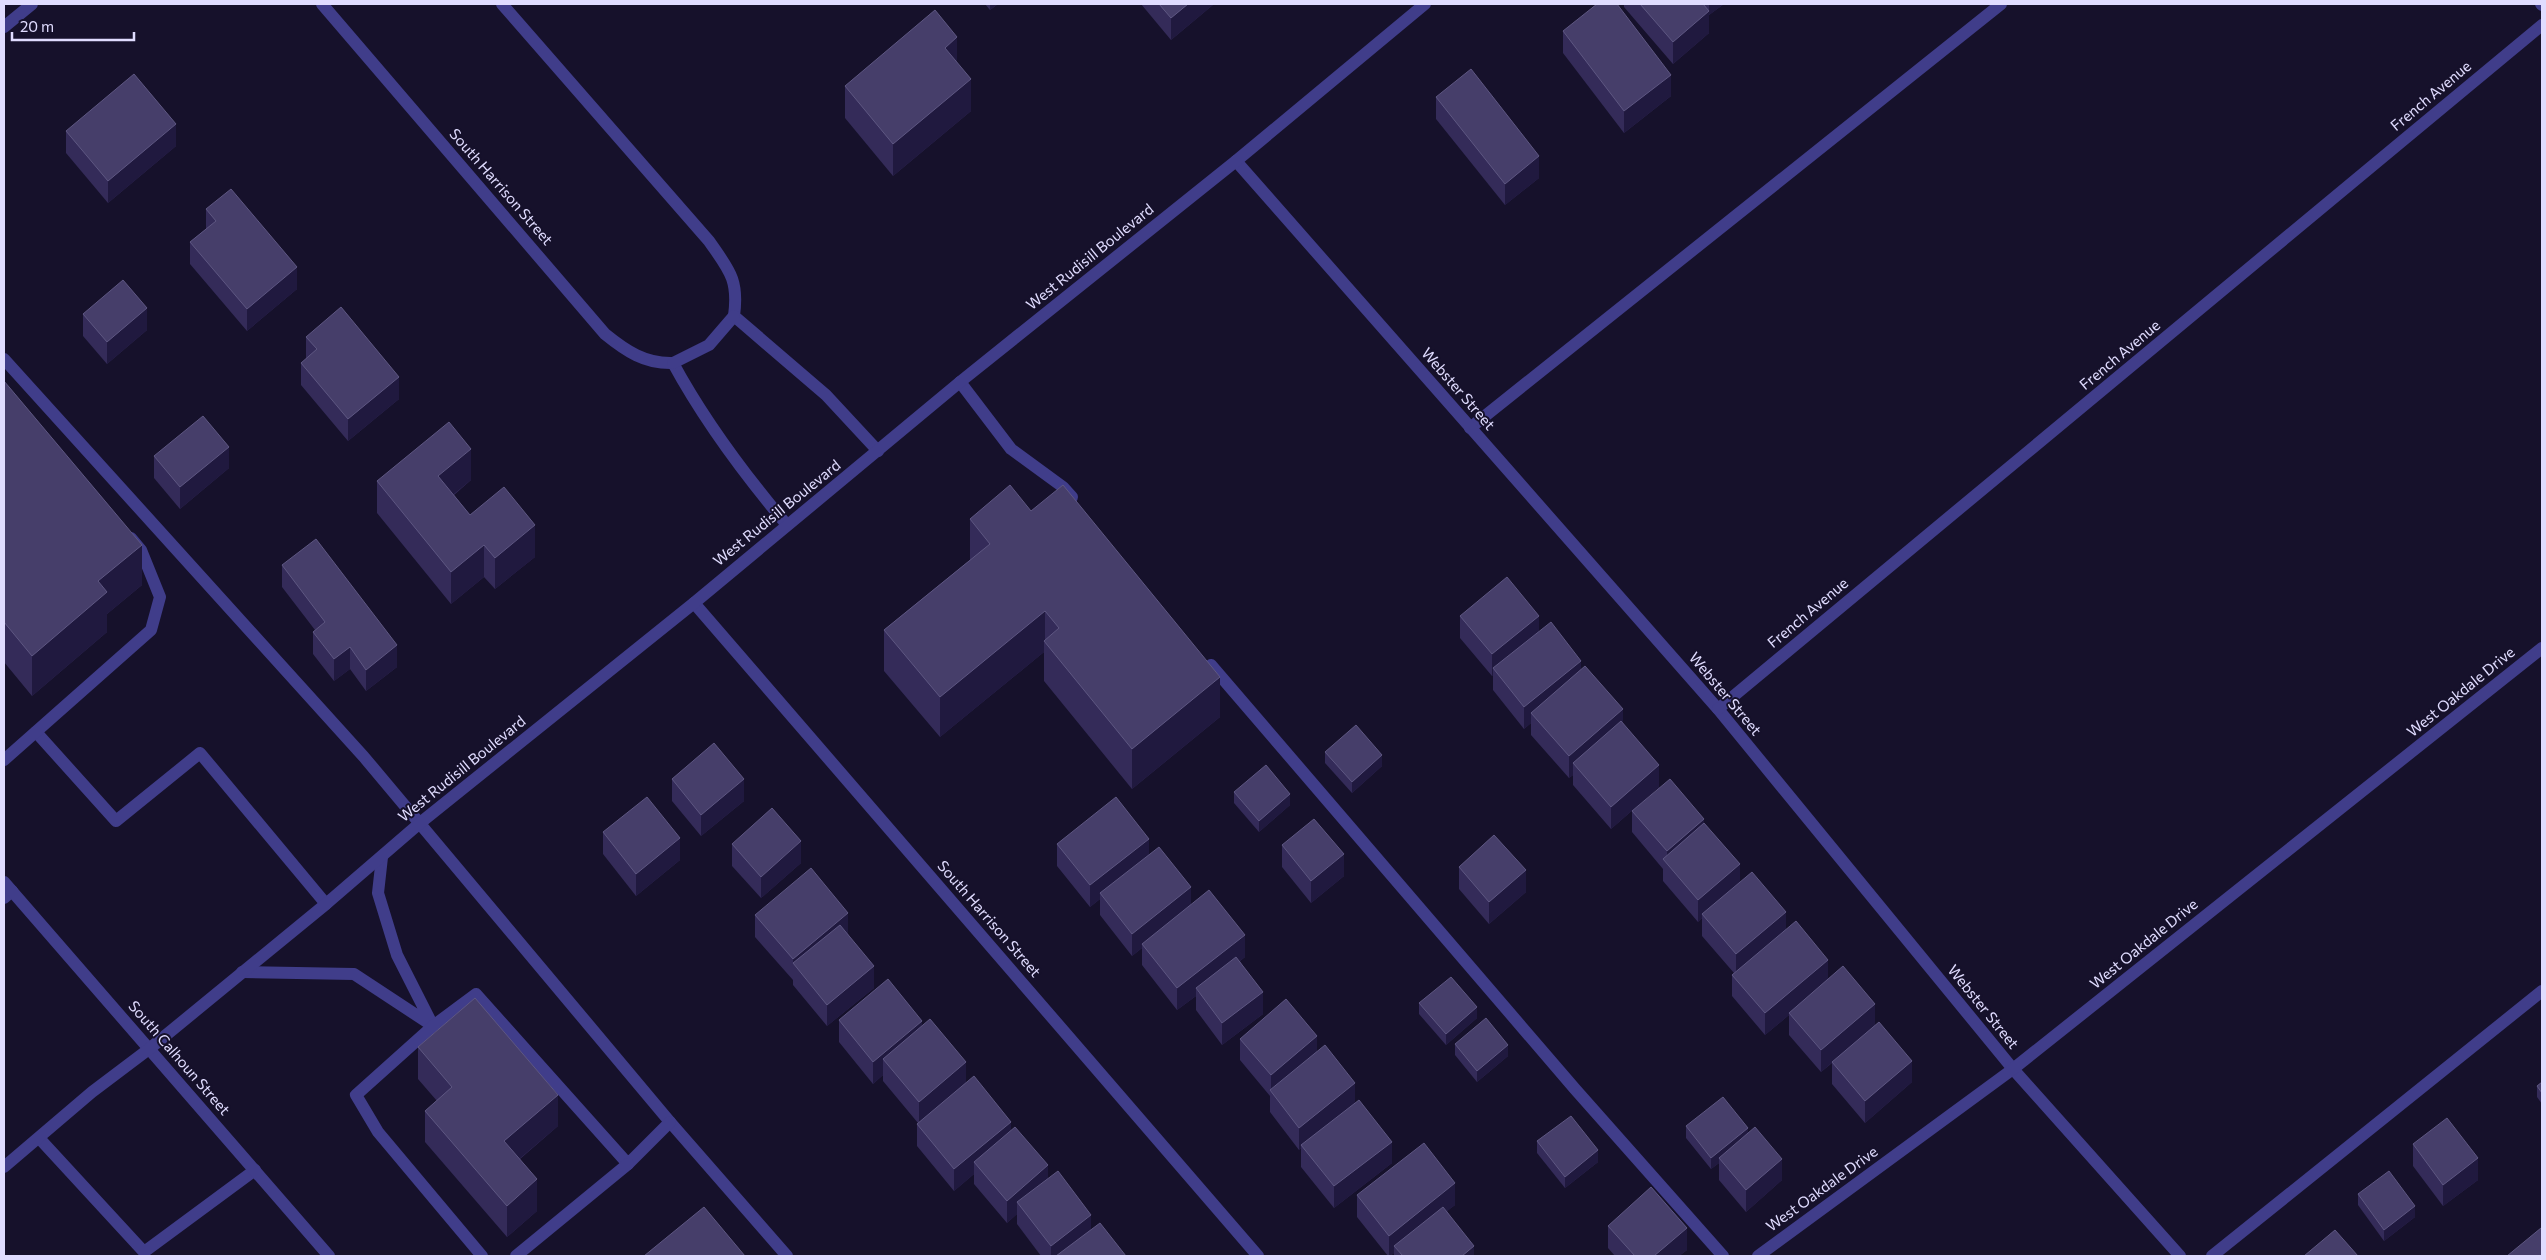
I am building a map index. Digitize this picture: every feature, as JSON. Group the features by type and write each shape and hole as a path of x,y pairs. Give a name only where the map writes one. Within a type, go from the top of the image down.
{"street":[{"path":"4,27 32,4"},
{"name":"South Harrison Street","path":"322,4 605,334 624,350 643,359 657,364 673,363"},
{"path":"502,4 709,241 732,274 737,295 734,316 709,345 673,363 692,397 739,467 786,525"},
{"name":"West Rudisill Boulevard","path":"4,1167 92,1092 149,1049 326,904 420,823 694,603 960,382 1236,161 1426,4"},
{"path":"1470,428 2001,4"},
{"name":"French Avenue","path":"1718,709 2542,25"},
{"name":"Webster Street","path":"1236,161 1718,709 2013,1069 2180,1256"},
{"path":"734,316 826,396 878,451"},
{"path":"4,359 216,591 420,823 670,1122 787,1256"},
{"path":"960,382 1011,449 1063,487 1082,510"},
{"path":"5,756 36,732 151,630 160,597 142,550 122,528"},
{"name":"South Harrison Street","path":"694,603 1258,1256"},
{"name":"West Oakdale Drive","path":"1758,1256 2013,1069 2542,648"},
{"path":"1203,656 1260,725 1723,1256"},
{"path":"36,732 116,821 200,753 326,904"},
{"path":"382,857 378,893 397,955 433,1026"},
{"name":"South Calhoun Street","path":"6,891 149,1049 329,1256"},
{"path":"242,972 354,974 433,1026"},
{"path":"2212,1256 2542,991"},
{"path":"482,1256 378,1132 356,1095 433,1026 476,994 628,1164"},
{"path":"516,1256 628,1164 670,1122"},
{"path":"39,1138 143,1254 255,1170"}],"building":[{"path":"1159,4 1188,4 1171,18"},
{"path":"1597,4 1617,4 1671,75 1624,111 1563,31"},
{"path":"1640,4 1703,4 1709,11 1673,42"},
{"path":"935,10 957,37 945,48 971,79 893,144 845,86"},
{"path":"1471,69 1539,156 1505,184 1436,97"},
{"path":"134,74 176,124 108,181 66,131"},
{"path":"231,189 297,267 247,309 190,242 216,221 206,209"},
{"path":"123,280 147,308 107,342 83,314"},
{"path":"341,307 399,377 348,419 301,363 317,349 306,337"},
{"path":"4,381 142,545 98,581 107,592 32,656 4,622"},
{"path":"203,416 229,447 180,487 154,456"},
{"path":"449,422 471,449 438,476 470,515 504,487 535,525 495,558 484,545 451,572 377,481"},
{"path":"1010,485 1031,511 1063,485 1220,677 1132,749 1044,641 1059,628 1045,611 940,697 884,630 990,544 970,519"},
{"path":"316,539 397,645 366,670 350,647 334,659 313,632 325,622 282,565"},
{"path":"1507,577 1539,616 1492,654 1460,616"},
{"path":"1551,622 1581,661 1524,707 1493,668"},
{"path":"1585,666 1623,709 1569,756 1531,713"},
{"path":"1621,721 1659,765 1611,807 1573,763"},
{"path":"1356,725 1382,755 1352,782 1325,752"},
{"path":"714,743 744,779 701,815 672,779"},
{"path":"1266,765 1290,794 1259,821 1234,792"},
{"path":"1670,779 1704,819 1667,851 1632,811"},
{"path":"647,797 680,838 636,874 603,832"},
{"path":"1116,797 1149,839 1090,885 1057,844"},
{"path":"772,808 801,841 761,877 732,844"},
{"path":"1314,819 1344,854 1311,881 1282,845"},
{"path":"1704,823 1740,864 1698,900 1663,859"},
{"path":"1494,835 1526,870 1489,902 1459,867"},
{"path":"1159,847 1191,887 1132,934 1100,893"},
{"path":"811,868 848,913 793,959 755,915"},
{"path":"1752,872 1786,912 1736,954 1702,914"},
{"path":"1209,890 1245,935 1177,988 1142,944"},
{"path":"1796,921 1828,960 1765,1013 1732,975"},
{"path":"840,925 874,966 827,1005 793,963"},
{"path":"1236,957 1263,992 1222,1023 1196,988"},
{"path":"1843,966 1875,1004 1821,1050 1789,1013"},
{"path":"1451,977 1477,1007 1446,1034 1419,1003"},
{"path":"888,979 922,1021 873,1062 839,1020"},
{"path":"475,998 558,1095 504,1141 537,1179 507,1206 425,1111 452,1087 418,1047"},
{"path":"1286,999 1317,1036 1271,1075 1240,1039"},
{"path":"1486,1018 1508,1045 1477,1071 1455,1044"},
{"path":"930,1019 966,1062 919,1102 883,1059"},
{"path":"1879,1022 1912,1061 1865,1101 1832,1062"},
{"path":"1325,1045 1355,1083 1299,1128 1270,1090"},
{"path":"974,1076 1011,1122 954,1169 917,1124"},
{"path":"2542,1082 2542,1093 2537,1086"},
{"path":"1723,1097 1748,1128 1711,1158 1686,1126"},
{"path":"1359,1100 1392,1142 1334,1186 1301,1145"},
{"path":"1571,1116 1598,1150 1565,1177 1537,1141"},
{"path":"2447,1118 2478,1158 2443,1185 2413,1144"},
{"path":"1015,1127 1048,1165 1007,1201 974,1162"},
{"path":"1755,1127 1782,1159 1746,1190 1719,1158"},
{"path":"1424,1143 1455,1183 1389,1236 1357,1195"},
{"path":"1058,1171 1091,1215 1051,1246 1017,1202"},
{"path":"2389,1171 2415,1206 2384,1230 2358,1194"},
{"path":"1651,1187 1687,1228 1654,1256 1635,1256 1608,1226"},
{"path":"704,1207 745,1256 644,1256"},
{"path":"1443,1207 1474,1246 1462,1256 1403,1256 1394,1246"},
{"path":"1100,1223 1126,1256 1056,1256"},
{"path":"2541,1228 2542,1256 2507,1256"},
{"path":"2335,1230 2358,1256 2304,1256"}]}
